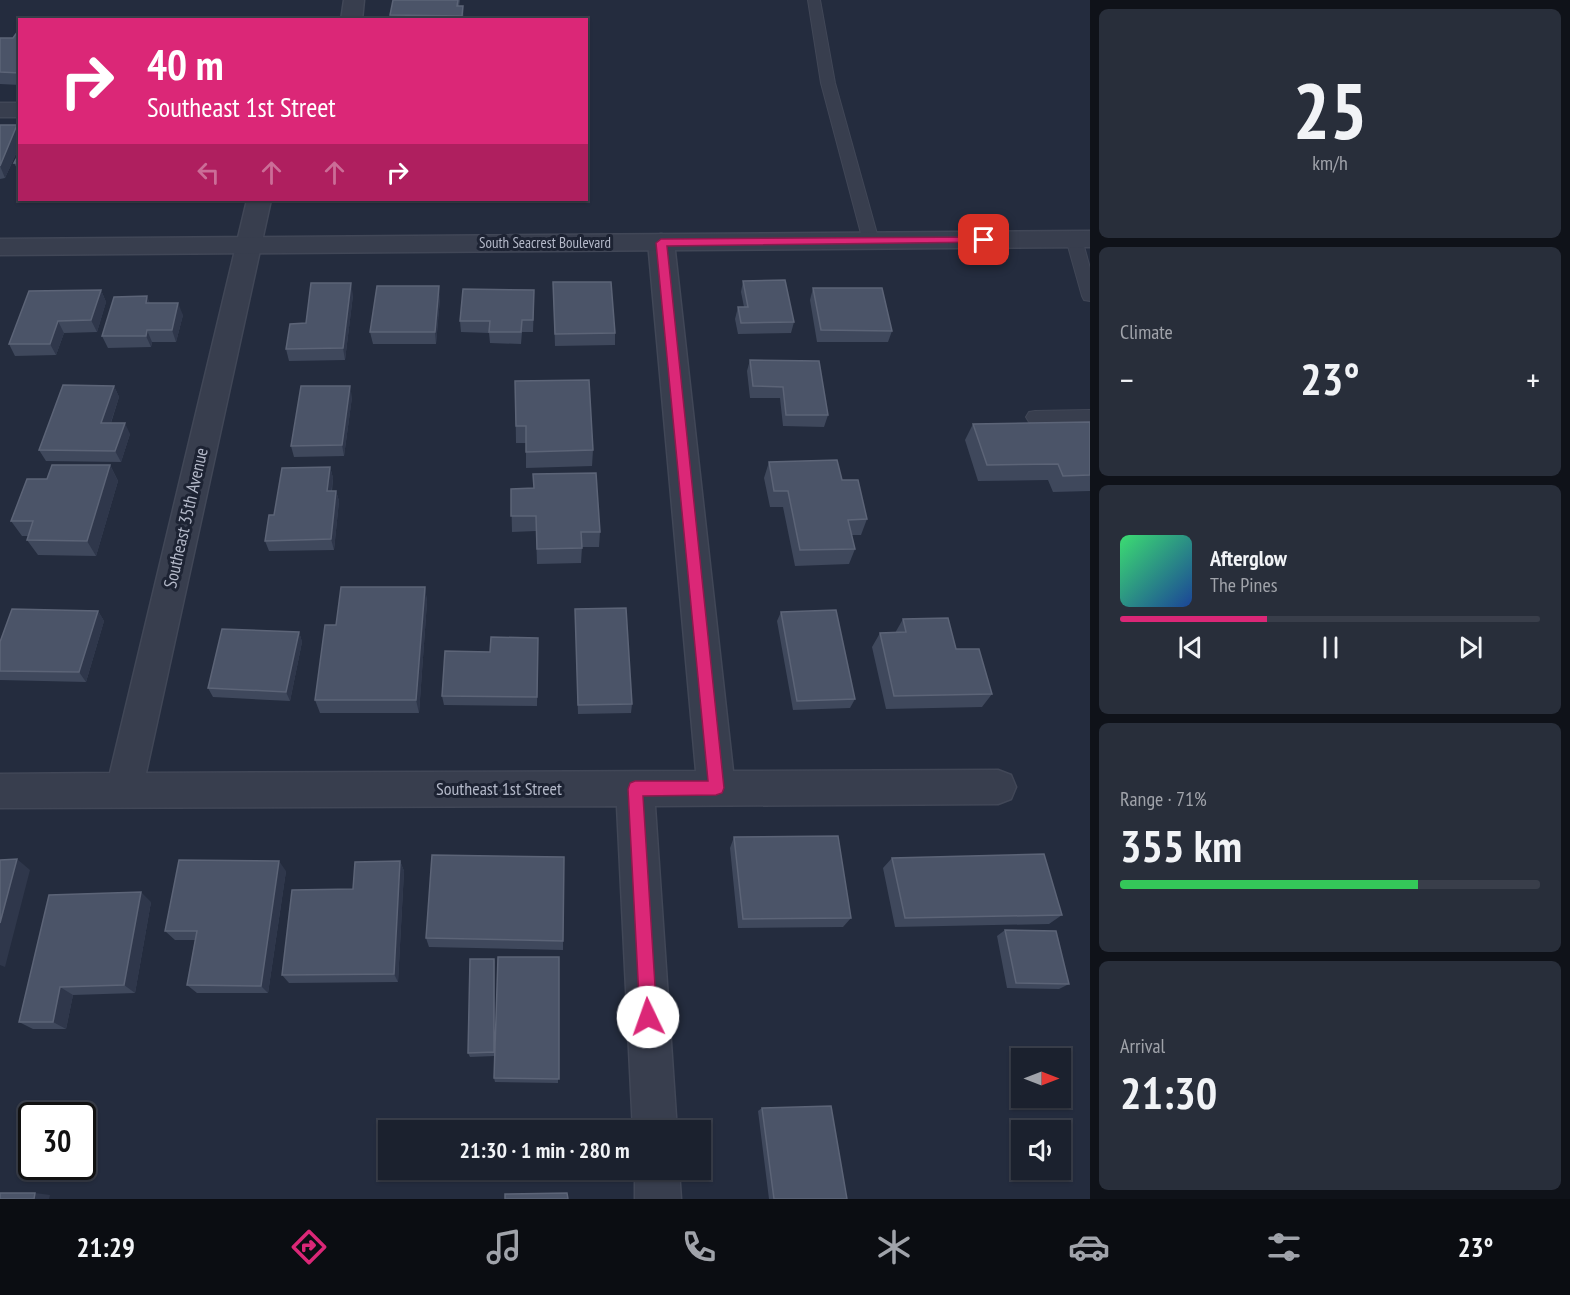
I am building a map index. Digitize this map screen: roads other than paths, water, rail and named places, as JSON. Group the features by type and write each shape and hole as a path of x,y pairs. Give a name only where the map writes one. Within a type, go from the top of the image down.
{"street":[{"path":"351,18 354,0"},
{"path":"0,110 18,110"},
{"name":"Southeast 35th Avenue","path":"124,791 259,201"},
{"name":"South Seacrest Boulevard","path":"0,247 1082,239"},
{"path":"661,243 716,788"},
{"name":"Southeast 1st Street","path":"0,792 998,787"},
{"path":"635,789 654,1120"},
{"path":"657,1180 658,1199"}],"lane":[{"path":"814,0 828,82 871,241"},
{"path":"1082,239 1090,296"},
{"path":"1035,417 1090,416"}]}
